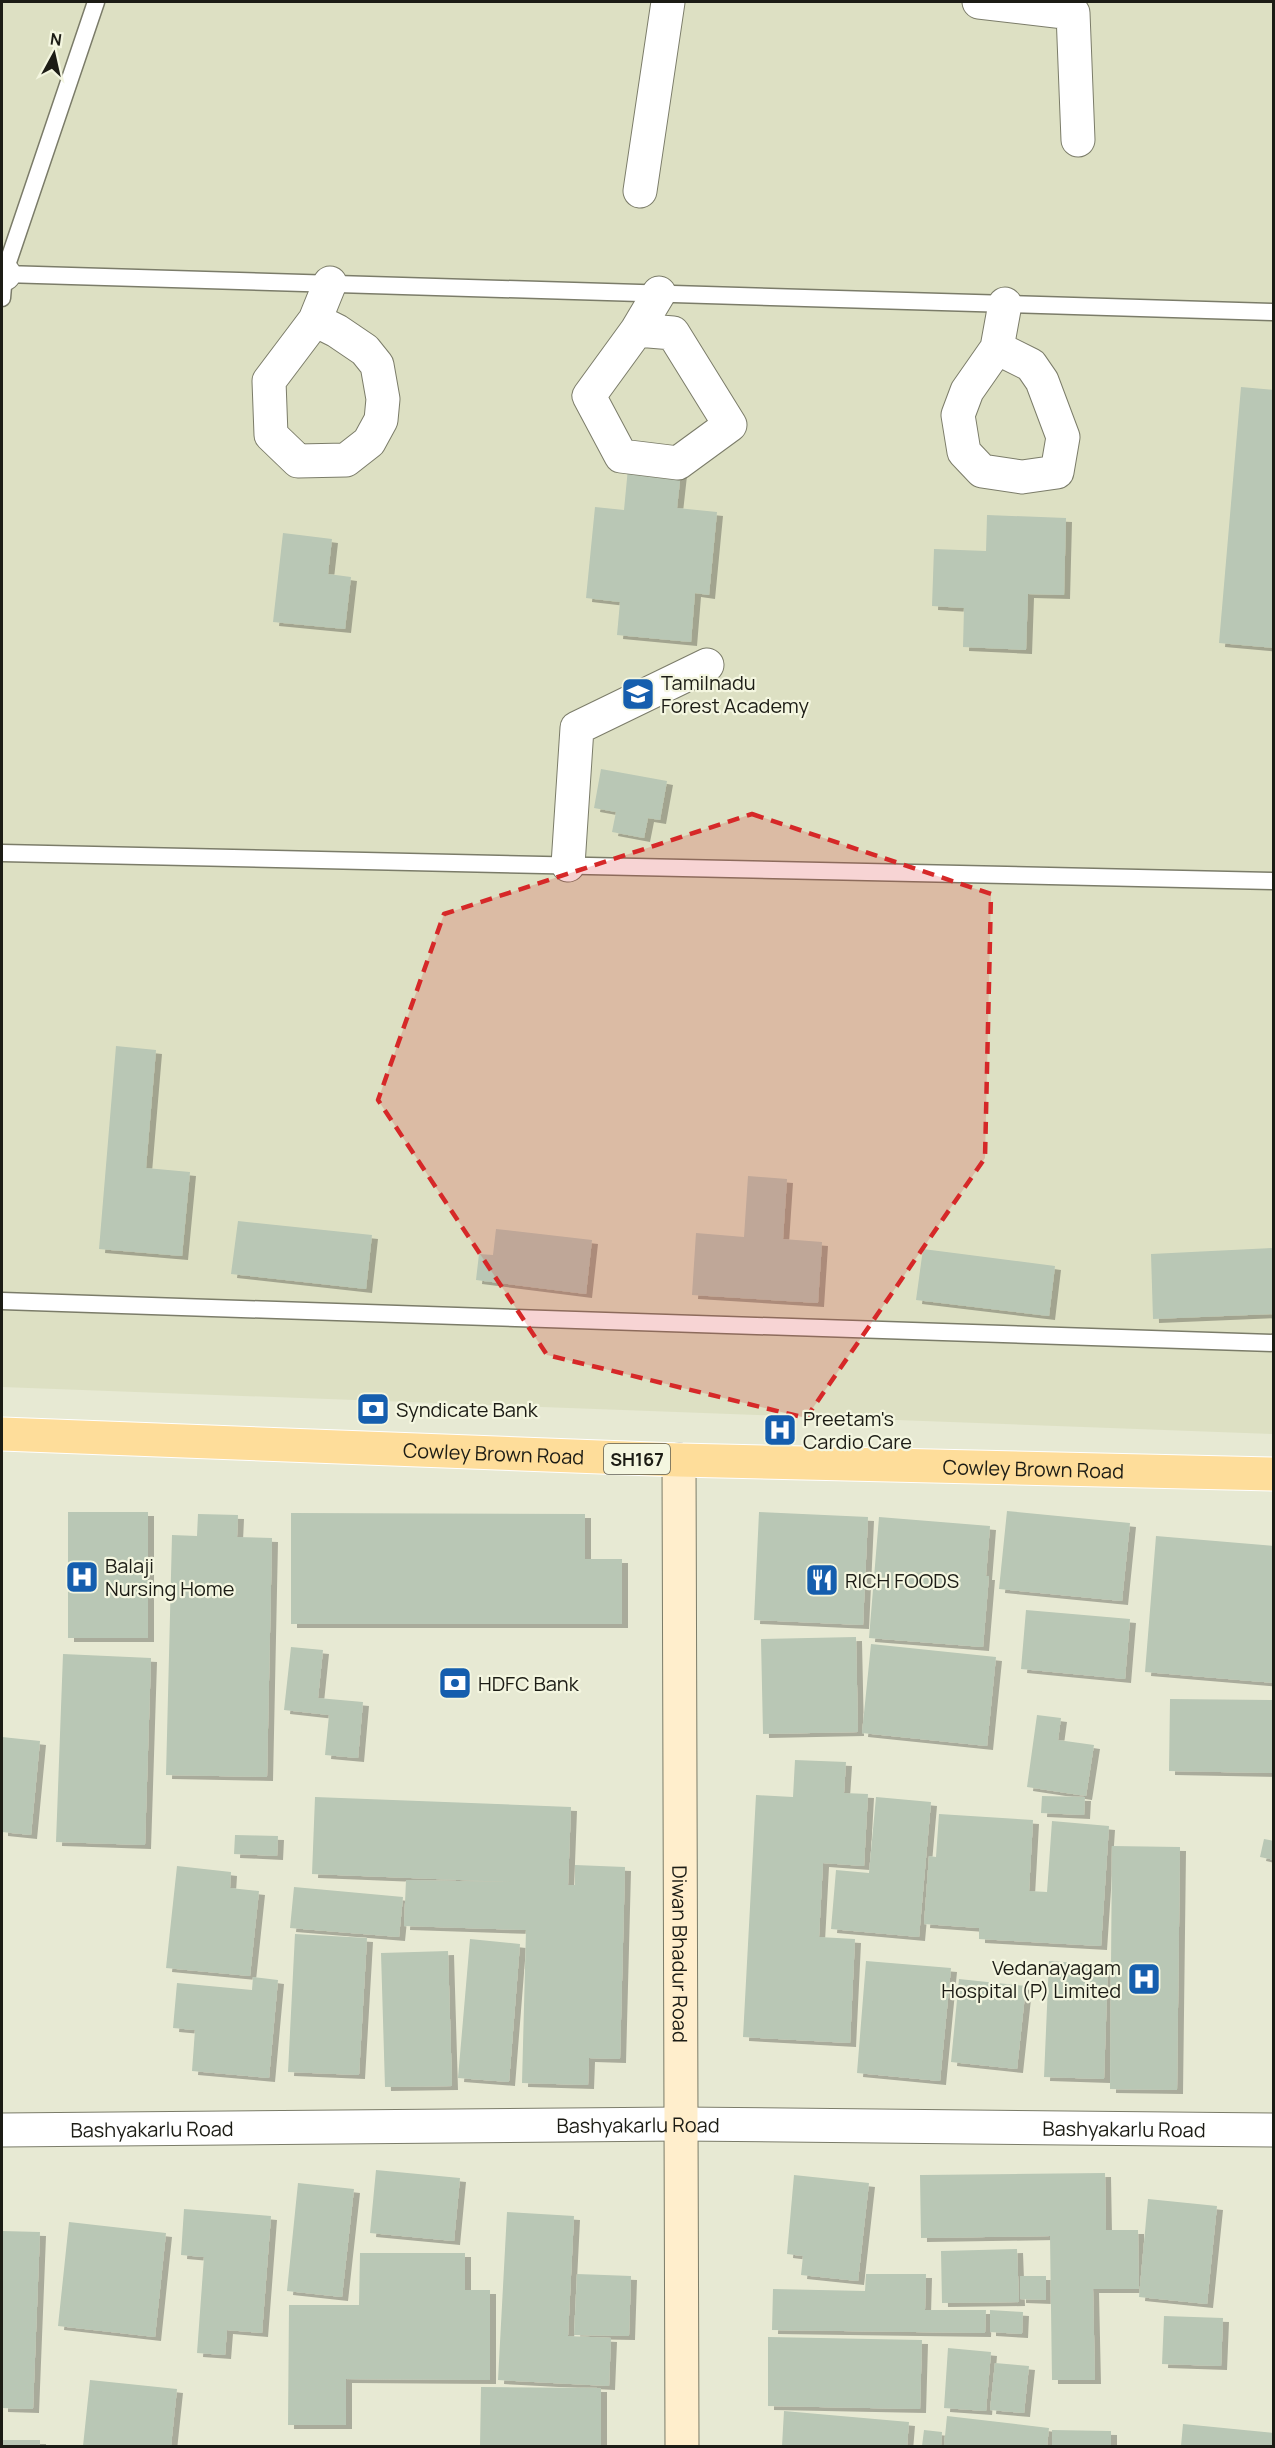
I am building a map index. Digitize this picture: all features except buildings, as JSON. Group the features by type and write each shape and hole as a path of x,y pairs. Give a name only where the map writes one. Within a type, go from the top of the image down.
{"main road":[{"name":"Cowley Brown Road","path":"2,1434 679,1460 1274,1474"}],"street":[{"path":"640,191 668,2"},
{"path":"979,2 1073,13 1078,140"},
{"path":"315,320 330,284"},
{"path":"637,330 673,333 730,424 678,463 621,456 589,396 637,330 659,293"},
{"path":"997,348 1005,304"},
{"path":"568,865 577,728 707,665"},
{"name":"Diwan Bhadur Road","path":"679,1460 682,2446"},
{"name":"Bashyakarlu Road","path":"2,2130 680,2124 1274,2130"}],"lane":[{"path":"96,2 2,282 330,284 1274,312"},
{"path":"2,853 1274,881"},
{"path":"2,1301 1274,1343"}],"highlighted area":[{"path":"752,814 991,894 985,1158 806,1418 547,1355 378,1100 444,914"}],"shaded area":[{"name":"Tamilnadu Forest Academy","path":"2,2 1273,2 1273,1434 2,1387"}],"place":[{"name":"Tamilnadu Forest Academy","path":"638,694"},
{"name":"Syndicate Bank","path":"373,1409"},
{"name":"Preetam's Cardio Care","path":"780,1430"},
{"name":"Balaji Nursing Home","path":"82,1577"},
{"name":"RICH FOODS","path":"822,1580"},
{"name":"HDFC Bank","path":"455,1683"},
{"name":"Vedanayagam Hospital (P) Limited","path":"1144,1979"}]}
